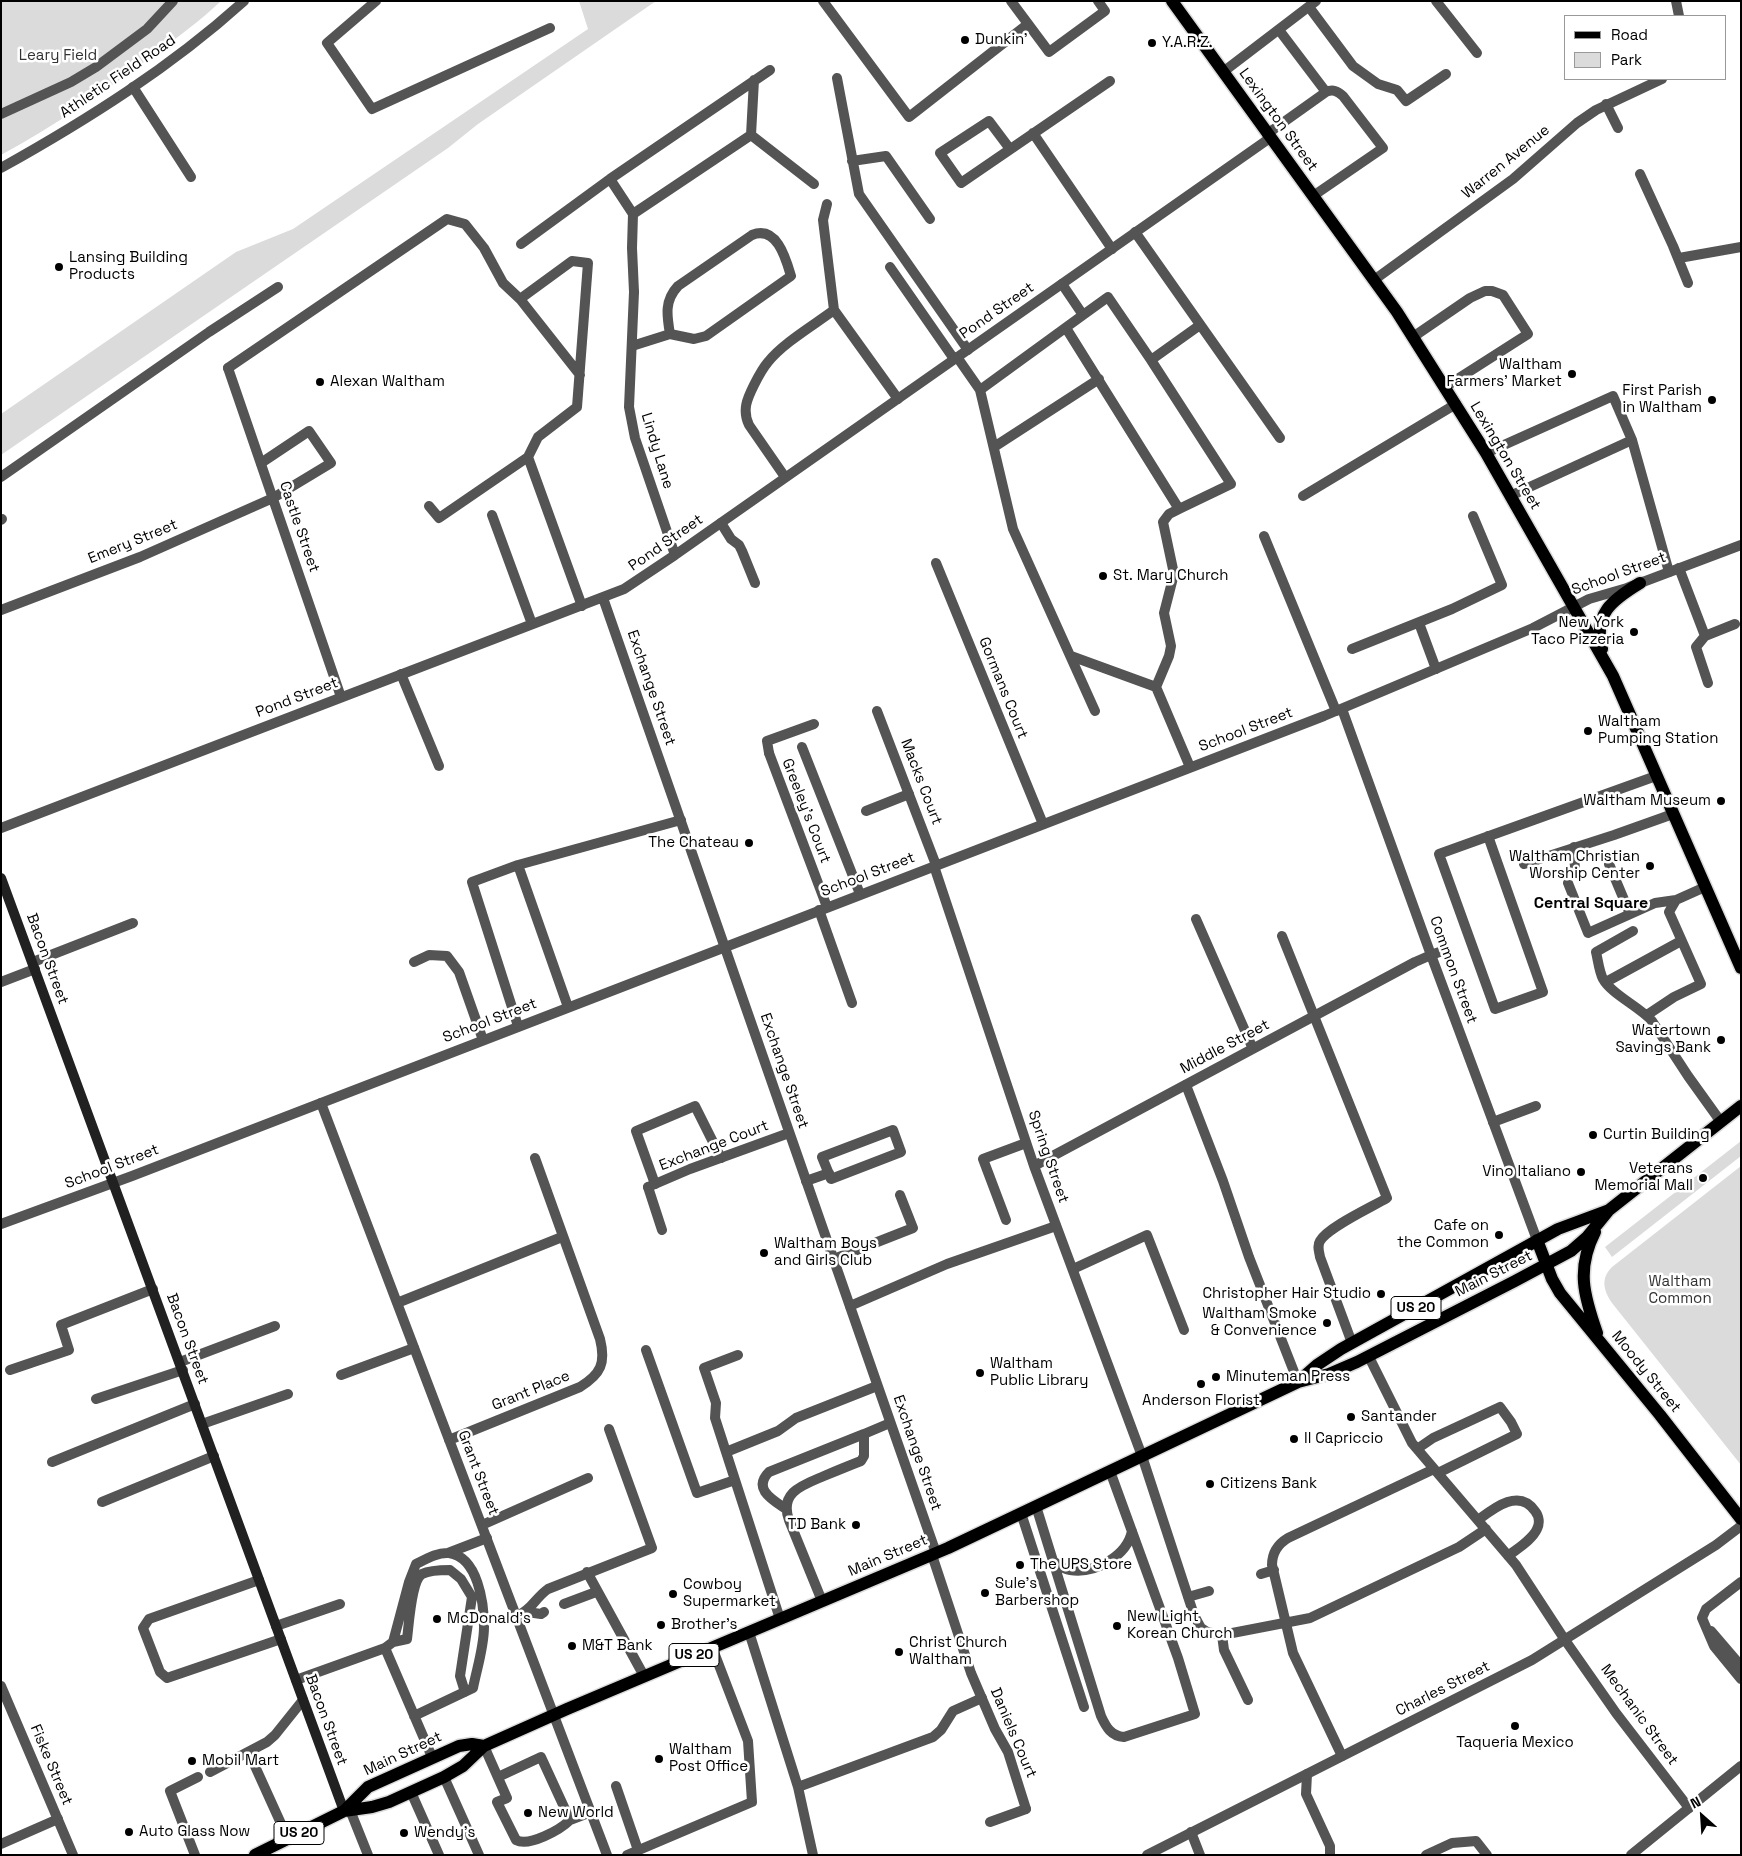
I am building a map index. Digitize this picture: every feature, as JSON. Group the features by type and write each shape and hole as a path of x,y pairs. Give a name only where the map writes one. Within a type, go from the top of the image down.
{"main road":[{"name":"Lexington Street","path":"1172,1 1374,280 1413,337 1486,453 1607,663 1741,968"},
{"path":"1607,663 1599,633 1602,616 1616,599 1640,583"},
{"name":"Bacon Street","path":"1,878 303,1700 347,1811"},
{"name":"Main Street","path":"255,1855 347,1811 377,1806 411,1792 463,1766 484,1746 554,1714 934,1554 1298,1382 1329,1374 1369,1357 1571,1251 1610,1210 1741,1106"},
{"path":"1601,1342 1586,1298 1583,1274 1590,1242 1610,1210"},
{"name":"Main Street","path":"1298,1382 1317,1365 1352,1343 1537,1240 1573,1222 1610,1210"},
{"name":"Moody Street","path":"1537,1240 1546,1265 1560,1293 1741,1519"},
{"name":"Main Street","path":"347,1811 368,1787 459,1746 472,1744 484,1746"}],"street":[{"path":"1,114 71,82 96,67 146,29 173,1"},
{"name":"Athletic Field Road","path":"1,168 84,120 133,87 184,51 244,1"},
{"path":"376,1 327,43 372,109 550,28"},
{"path":"824,1 909,117 1028,24"},
{"path":"1011,1 1049,52 1105,11 1098,1"},
{"path":"1436,1 1477,53"},
{"path":"1676,1 1680,15"},
{"path":"1223,72 1313,4 1353,66 1378,84 1397,90 1406,101 1446,74"},
{"path":"1279,30 1326,92 1334,90 1340,93 1383,148 1313,196"},
{"path":"521,244 610,179 770,70"},
{"path":"837,78 857,187 863,200 968,350"},
{"path":"751,135 754,80"},
{"name":"Warren Avenue","path":"1374,280 1498,190 1577,123 1606,104 1660,80"},
{"path":"1010,149 989,121 940,153 961,182 1010,149 1110,81"},
{"path":"133,87 191,177"},
{"name":"Pond Street","path":"1,828 603,598 631,585 1112,249 1269,136 1326,92"},
{"path":"1606,104 1618,128"},
{"path":"1032,134 1112,249"},
{"path":"751,135 814,184"},
{"path":"610,179 633,214 751,135"},
{"path":"852,161 886,156 930,219"},
{"path":"1640,174 1679,258 1688,283"},
{"path":"827,204 823,220 834,310 898,399"},
{"name":"Lindy Lane","path":"633,214 634,292 628,399 632,428 675,555"},
{"name":"Castle Street","path":"341,697 228,368 447,219 465,224 484,248 503,283 520,299"},
{"path":"1135,232 1280,438"},
{"path":"632,346 670,334 694,339 706,336 791,276 786,257 778,244 762,233 752,235 678,286 668,303 667,319 670,334"},
{"path":"1679,258 1741,247"},
{"path":"429,506 439,518 528,457 538,437 577,407 580,375 588,263 572,261 520,299 580,375"},
{"path":"890,267 980,390 1013,529 1095,711"},
{"path":"1062,284 1083,315"},
{"path":"1,478 209,332 278,287"},
{"path":"1413,337 1478,294 1492,291 1498,292 1506,299 1528,334 1445,387"},
{"path":"980,390 1108,297 1152,360 1231,484 1168,514 1163,522 1174,574 1164,613 1164,622 1172,646 1156,687 1190,768"},
{"path":"785,478 749,425 745,416 745,405 748,395 769,360 834,310"},
{"path":"1152,360 1200,325"},
{"path":"1066,328 1180,509"},
{"path":"994,447 1099,379"},
{"path":"1486,453 1613,396 1632,440 1674,570 1706,636"},
{"path":"1303,496 1456,404"},
{"name":"Emery Street","path":"1,610 140,557 273,498 331,463 309,431 261,463"},
{"path":"1510,496 1632,440"},
{"path":"528,457 582,606"},
{"path":"492,515 532,624"},
{"path":"1352,649 1419,623 1502,585 1473,516"},
{"path":"721,523 731,539 739,545 755,583"},
{"name":"Common Street","path":"1264,536 1339,710 1537,1240"},
{"name":"School Street","path":"1,1224 321,1103 1339,710 1533,628 1589,599 1640,583 1741,545"},
{"name":"Gormans Court","path":"936,564 1043,824"},
{"name":"Exchange Street","path":"603,598 878,1386 934,1554"},
{"path":"1419,623 1436,669"},
{"path":"1708,683 1696,647 1706,636 1735,624"},
{"path":"1071,656 1156,687"},
{"path":"402,674 438,766"},
{"name":"Macks Court","path":"877,711 910,794 935,865"},
{"name":"Greeley's Court","path":"814,724 767,741 768,753 823,908 852,1004"},
{"path":"802,747 860,894"},
{"path":"1488,836 1543,992 1495,1009 1439,854 1488,836 1656,776"},
{"path":"866,811 910,794"},
{"path":"1524,864 1673,814"},
{"path":"518,1026 472,882 518,865 681,820"},
{"path":"1574,847 1575,871"},
{"path":"1609,864 1630,914"},
{"path":"518,865 568,1007"},
{"name":"Spring Street","path":"935,865 1026,1143 1142,1456 1194,1615 1201,1628 1214,1634 1222,1635"},
{"path":"1568,883 1588,933 1655,903 1676,900 1705,887"},
{"path":"1647,1015 1674,997 1701,984 1681,941 1665,914 1676,900"},
{"path":"1196,919 1253,1049"},
{"path":"1,982 133,923"},
{"path":"1633,932 1596,952 1601,973 1606,982 1647,1015 1657,1027 1688,1076 1721,1122"},
{"path":"1282,936 1387,1198 1330,1231 1320,1241 1318,1247 1322,1263 1352,1343"},
{"path":"1606,982 1681,941"},
{"name":"Middle Street","path":"1034,1166 1415,962 1445,950"},
{"path":"414,962 429,955 447,956 459,972 483,1040"},
{"path":"1186,1085 1223,1181 1249,1257 1298,1382"},
{"name":"Grant Street","path":"321,1103 487,1538 522,1614 554,1714 607,1855"},
{"path":"662,1230 652,1185 636,1131 695,1106 720,1158"},
{"path":"1493,1122 1536,1106"},
{"path":"893,1130 901,1152 831,1179 829,1173 822,1157 893,1130"},
{"name":"Exchange Court","path":"652,1185 789,1133"},
{"path":"1006,1220 983,1159 1026,1143"},
{"name":"Grant Place","path":"449,1440 580,1387 591,1380 598,1372 602,1362 603,1351 600,1338 535,1158"},
{"path":"806,1181 829,1173"},
{"path":"834,1259 913,1228 900,1195"},
{"path":"850,1306 947,1264 1056,1226"},
{"path":"1072,1269 1147,1235 1184,1330"},
{"path":"397,1303 562,1237"},
{"path":"10,1370 69,1350 60,1325 153,1289"},
{"path":"96,1399 181,1366 275,1326"},
{"path":"341,1375 414,1348"},
{"path":"646,1350 697,1493 735,1480"},
{"path":"738,1355 704,1368 716,1403 715,1418 780,1618"},
{"name":"Mechanic Street","path":"1369,1357 1406,1433 1417,1449 1530,1583 1565,1640 1616,1712 1689,1808"},
{"path":"726,1452 778,1431 796,1418 878,1386"},
{"path":"202,1424 288,1394"},
{"path":"52,1462 195,1404"},
{"path":"1342,1756 1295,1658 1274,1570 1273,1555 1279,1544 1284,1541 1517,1434 1500,1407 1433,1438 1417,1449"},
{"path":"786,1509 770,1498 764,1490 764,1479 769,1472 890,1423"},
{"path":"522,1614 540,1594 548,1589 587,1572 652,1548 609,1429"},
{"path":"822,1601 789,1520 786,1509 789,1497 797,1488 861,1460 864,1456 864,1434"},
{"path":"102,1502 214,1456"},
{"path":"1036,1506 1108,1730 1124,1737 1195,1714 1178,1658 1110,1471"},
{"path":"482,1525 588,1478"},
{"path":"1478,1520 1497,1506 1512,1500 1520,1500 1532,1508 1539,1520 1538,1528 1534,1534 1508,1556"},
{"path":"1021,1513 1084,1706"},
{"name":"Charles Street","path":"1147,1855 1497,1678 1565,1640 1716,1546 1741,1526"},
{"path":"1248,1700 1224,1650 1222,1635 1286,1624 1323,1613 1459,1547 1486,1530"},
{"path":"1053,1561 1071,1571 1093,1568 1107,1562 1120,1553 1128,1543 1132,1531"},
{"path":"432,1757 414,1716 389,1645 416,1564 433,1556 448,1553 487,1538"},
{"path":"414,1716 473,1688 484,1628 481,1590 472,1571 462,1557 448,1553"},
{"name":"Daniels Court","path":"934,1554 971,1673 1008,1752 1026,1809 990,1822"},
{"path":"296,1680 407,1639 415,1582 422,1574 435,1570 450,1570 461,1579 472,1597 460,1676 465,1692"},
{"path":"1261,1574 1274,1570"},
{"path":"587,1572 596,1592 644,1676"},
{"path":"259,1580 149,1619 143,1628 160,1672 167,1678 281,1638"},
{"path":"1741,1582 1706,1609 1702,1618 1714,1646 1741,1679"},
{"path":"1188,1597 1209,1591"},
{"path":"564,1604 596,1592"},
{"path":"276,1626 340,1604"},
{"path":"522,1614 541,1614 544,1612"},
{"path":"1703,1623 1741,1666"},
{"path":"749,1632 798,1786 813,1855"},
{"path":"627,1855 752,1802 748,1741 712,1647"},
{"name":"Fiske Street","path":"1,1686 73,1855"},
{"path":"798,1786 933,1737 941,1730 953,1711 982,1698"},
{"path":"210,1772 249,1753 275,1735 303,1700"},
{"path":"484,1746 507,1798 497,1802 513,1837 520,1842 530,1842 560,1828 570,1820 591,1812"},
{"path":"249,1753 288,1839"},
{"path":"498,1777 541,1757 570,1820"},
{"path":"1630,1855 1741,1766"},
{"path":"1306,1774 1306,1794 1330,1846 1330,1855"},
{"path":"444,1776 479,1855"},
{"path":"195,1855 170,1791 198,1777"},
{"path":"616,1786 638,1850"},
{"path":"411,1792 439,1855"},
{"path":"347,1811 368,1855"},
{"path":"1,1844 58,1819"},
{"path":"1191,1832 1200,1855"},
{"path":"1426,1855 1452,1843 1476,1841 1487,1855"}],"green space":[{"name":"Leary Field","path":"1,1 221,1 181,35 99,94 61,120 1,155"},
{"path":"579,1 656,1 478,124 448,148 1,455 1,414 236,252 293,229 588,29"},
{"name":"Waltham Common","path":"1741,1141 1741,1156 1612,1257 1605,1247"},
{"name":"Waltham Common","path":"1741,1166 1741,1465 1612,1303 1605,1290 1605,1280 1612,1267"}],"place":[{"name":"Dunkin'","path":"965,40"},
{"name":"Y.A.R.Z.","path":"1152,43"},
{"name":"Lansing Building Products","path":"59,267"},
{"name":"Waltham Farmers' Market","path":"1572,374"},
{"name":"Alexan Waltham","path":"320,382"},
{"name":"First Parish in Waltham","path":"1712,400"},
{"name":"St. Mary Church","path":"1103,576"},
{"name":"New York Taco Pizzeria","path":"1634,632"},
{"name":"Waltham Pumping Station","path":"1588,731"},
{"name":"Waltham Museum","path":"1721,801"},
{"name":"The Chateau","path":"749,843"},
{"name":"Waltham Christian Worship Center","path":"1650,866"},
{"name":"Watertown Savings Bank","path":"1721,1040"},
{"name":"Curtin Building","path":"1593,1135"},
{"name":"Vino Italiano","path":"1581,1172"},
{"name":"Veterans Memorial Mall","path":"1703,1178"},
{"name":"Cafe on the Common","path":"1499,1235"},
{"name":"Waltham Boys and Girls Club","path":"764,1253"},
{"name":"Christopher Hair Studio","path":"1381,1294"},
{"name":"Waltham Smoke & Convenience","path":"1327,1323"},
{"name":"Waltham Public Library","path":"980,1373"},
{"name":"Minuteman Press","path":"1216,1377"},
{"name":"Anderson Florist","path":"1201,1384"},
{"name":"Santander","path":"1351,1417"},
{"name":"Il Capriccio","path":"1294,1439"},
{"name":"Citizens Bank","path":"1210,1484"},
{"name":"TD Bank","path":"856,1525"},
{"name":"The UPS Store","path":"1020,1565"},
{"name":"Sule's Barbershop","path":"985,1593"},
{"name":"Cowboy Supermarket","path":"673,1594"},
{"name":"McDonald's","path":"437,1619"},
{"name":"Brother's","path":"661,1625"},
{"name":"New Light Korean Church","path":"1117,1626"},
{"name":"M&T Bank","path":"572,1646"},
{"name":"Christ Church Waltham","path":"899,1652"},
{"name":"Taqueria Mexico","path":"1515,1726"},
{"name":"Waltham Post Office","path":"659,1759"},
{"name":"Mobil Mart","path":"192,1761"},
{"name":"New World","path":"528,1813"},
{"name":"Auto Glass Now","path":"129,1832"},
{"name":"Wendy's","path":"404,1833"}],"district":[{"name":"Central Square","path":"1591,904"}]}
